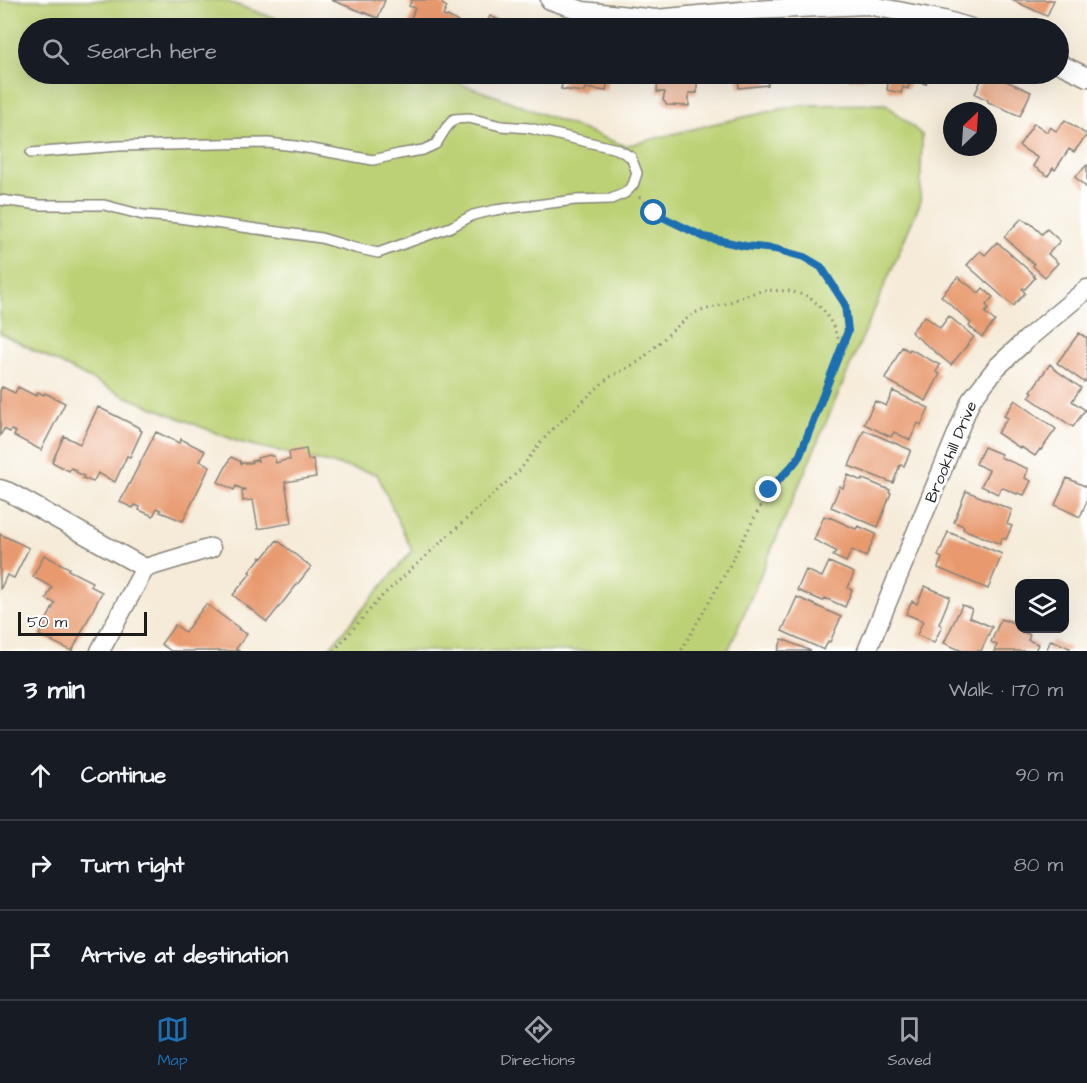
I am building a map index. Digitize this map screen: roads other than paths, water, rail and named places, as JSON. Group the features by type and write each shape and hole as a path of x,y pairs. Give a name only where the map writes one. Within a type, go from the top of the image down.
{"street":[{"path":"550,0 583,11 647,18"},
{"path":"667,18 868,2 936,18"},
{"path":"1069,68 1087,77"},
{"name":"Brookhill Drive","path":"867,651 971,400 997,367 1087,289"},
{"path":"0,489 145,568"},
{"path":"100,651 145,568 212,548"}],"lane":[{"path":"0,200 40,205 104,205 143,214 321,238 378,253 451,227 473,215 575,200 611,199 625,193 633,185 637,173 631,157 617,149 529,128 501,126 470,118 454,119 436,144 423,150 373,160 268,143 119,146 31,153"}]}
